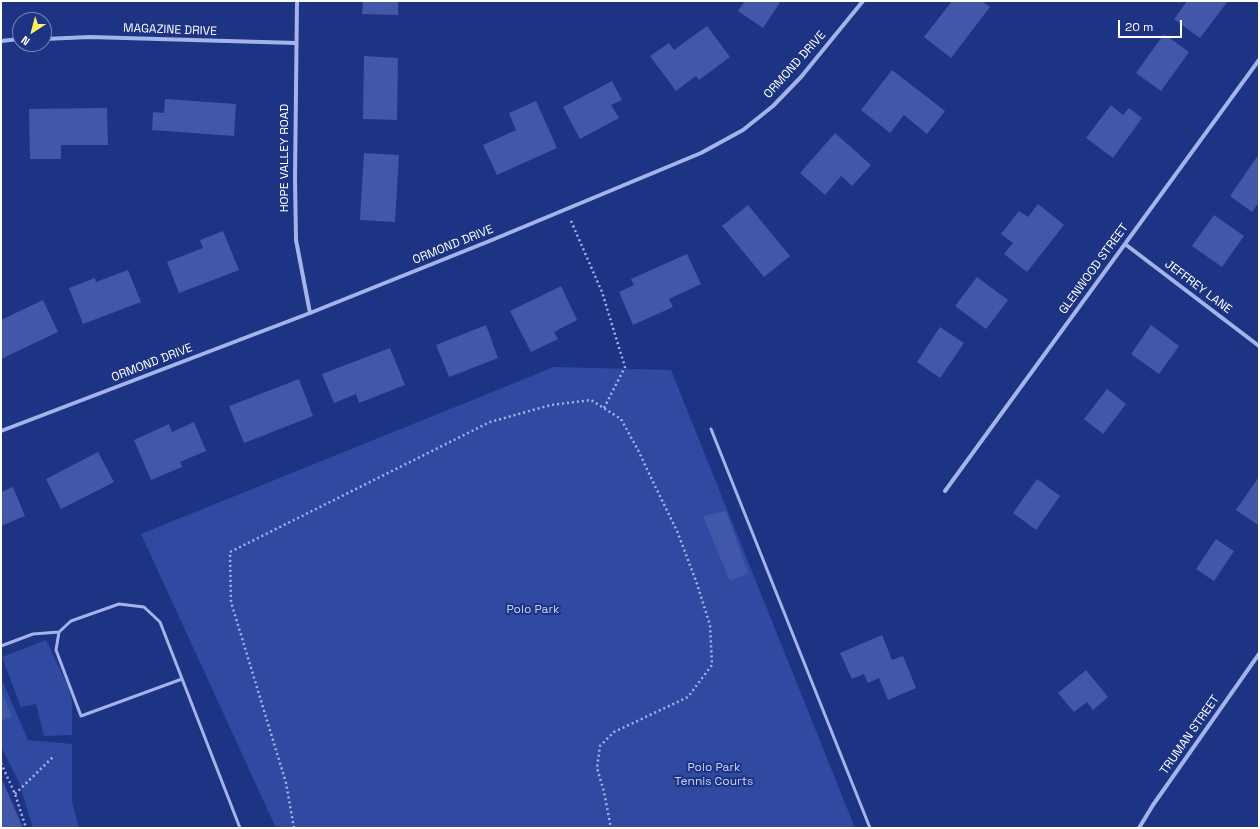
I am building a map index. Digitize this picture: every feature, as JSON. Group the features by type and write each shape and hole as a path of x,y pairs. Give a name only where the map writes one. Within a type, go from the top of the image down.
{"street":[{"name":"HOPE VALLEY ROAD","path":"297,1 295,179 296,240 310,313"},
{"name":"ORMOND DRIVE","path":"1,431 310,313 701,153 744,130 773,106 801,77 863,1"},
{"name":"MAGAZINE DRIVE","path":"52,39 90,37 296,43"},
{"path":"1,41 12,40"},
{"name":"GLENWOOD STREET","path":"945,491 1259,60"},
{"name":"JEFFREY LANE","path":"1125,244 1259,346"},
{"name":"TRUMAN STREET","path":"1139,828 1153,805 1259,654"}],"lane":[{"path":"711,429 870,828"},
{"path":"1,646 33,634 59,632 70,622 119,604 144,607 160,622 240,828"},
{"path":"59,632 56,650 80,716 182,679"}],"path":[{"path":"566,209 602,292 625,367 604,408"},
{"path":"294,828 286,783 231,602 230,552 490,422 558,404 591,400 621,419 638,450 654,486 677,531 710,624 712,665 688,697 614,732 600,746 597,768 612,828"},
{"path":"15,794 54,756"},
{"path":"1,763 15,794 26,828"}],"green space":[{"name":"Polo Park","path":"554,367 671,370 855,828 276,828 141,534"},
{"path":"46,640 68,686 72,701 72,735 44,736 36,704 21,707 2,657"},
{"path":"1,678 28,740 72,744 72,802 79,828 33,828 19,782 1,747"}],"building":[{"path":"363,1 398,1 398,15 362,14"},
{"path":"745,1 781,1 763,28 738,11"},
{"path":"952,1 982,1 990,7 951,58 924,37"},
{"path":"1187,1 1228,1 1200,38 1174,19"},
{"path":"707,26 730,57 699,80 696,76 676,91 650,56 669,43 674,50"},
{"path":"1164,34 1189,52 1161,91 1136,73"},
{"path":"364,56 398,58 397,120 363,119"},
{"path":"892,70 945,111 927,134 904,115 890,133 861,110"},
{"path":"612,81 622,100 611,105 619,118 580,139 563,107"},
{"path":"165,99 236,104 234,136 152,130 153,112 164,113"},
{"path":"536,101 557,148 497,175 483,145 516,130 509,113"},
{"path":"1111,105 1123,115 1129,108 1142,118 1113,158 1086,138"},
{"path":"107,108 108,145 61,145 61,159 30,159 29,109"},
{"path":"835,133 871,165 852,186 841,176 825,195 800,173"},
{"path":"364,153 399,155 395,222 360,220"},
{"path":"1259,154 1259,202 1252,212 1230,196"},
{"path":"1038,204 1064,225 1027,272 1004,254 1013,243 1001,234 1019,211 1028,217"},
{"path":"748,205 790,256 764,277 722,226"},
{"path":"1214,215 1244,236 1222,267 1192,246"},
{"path":"223,231 239,270 179,293 167,262 203,248 200,240"},
{"path":"687,254 701,284 669,299 673,307 633,325 619,292 634,285 631,279"},
{"path":"128,270 141,302 83,324 69,288 95,278 96,282"},
{"path":"977,277 1008,300 986,329 955,306"},
{"path":"561,286 577,320 554,332 558,339 531,352 510,311"},
{"path":"43,300 58,332 1,359 1,320"},
{"path":"486,325 498,358 449,377 436,345"},
{"path":"1151,325 1179,346 1159,374 1131,354"},
{"path":"940,327 964,343 940,378 917,362"},
{"path":"390,348 405,385 359,403 356,394 334,403 322,374"},
{"path":"299,379 313,416 244,443 229,406"},
{"path":"1107,389 1126,404 1103,434 1084,419"},
{"path":"194,422 206,451 180,462 182,467 151,480 134,440 169,424 172,432"},
{"path":"98,452 114,482 61,509 46,479"},
{"path":"1258,478 1259,523 1258,525 1236,510"},
{"path":"1037,479 1060,496 1036,530 1013,513"},
{"path":"13,487 25,516 1,526 1,492"},
{"path":"726,511 748,573 730,581 703,516"},
{"path":"1216,539 1234,551 1214,581 1196,569"},
{"path":"882,635 892,660 903,656 916,688 888,700 879,678 868,683 864,674 852,679 840,653"},
{"path":"1086,670 1108,697 1093,710 1087,702 1074,712 1058,693"},
{"path":"1,690 12,717 1,721"},
{"path":"1,777 23,828 1,828"}],"park label":[{"name":"Polo Park Tennis Courts","path":"714,775"}]}
